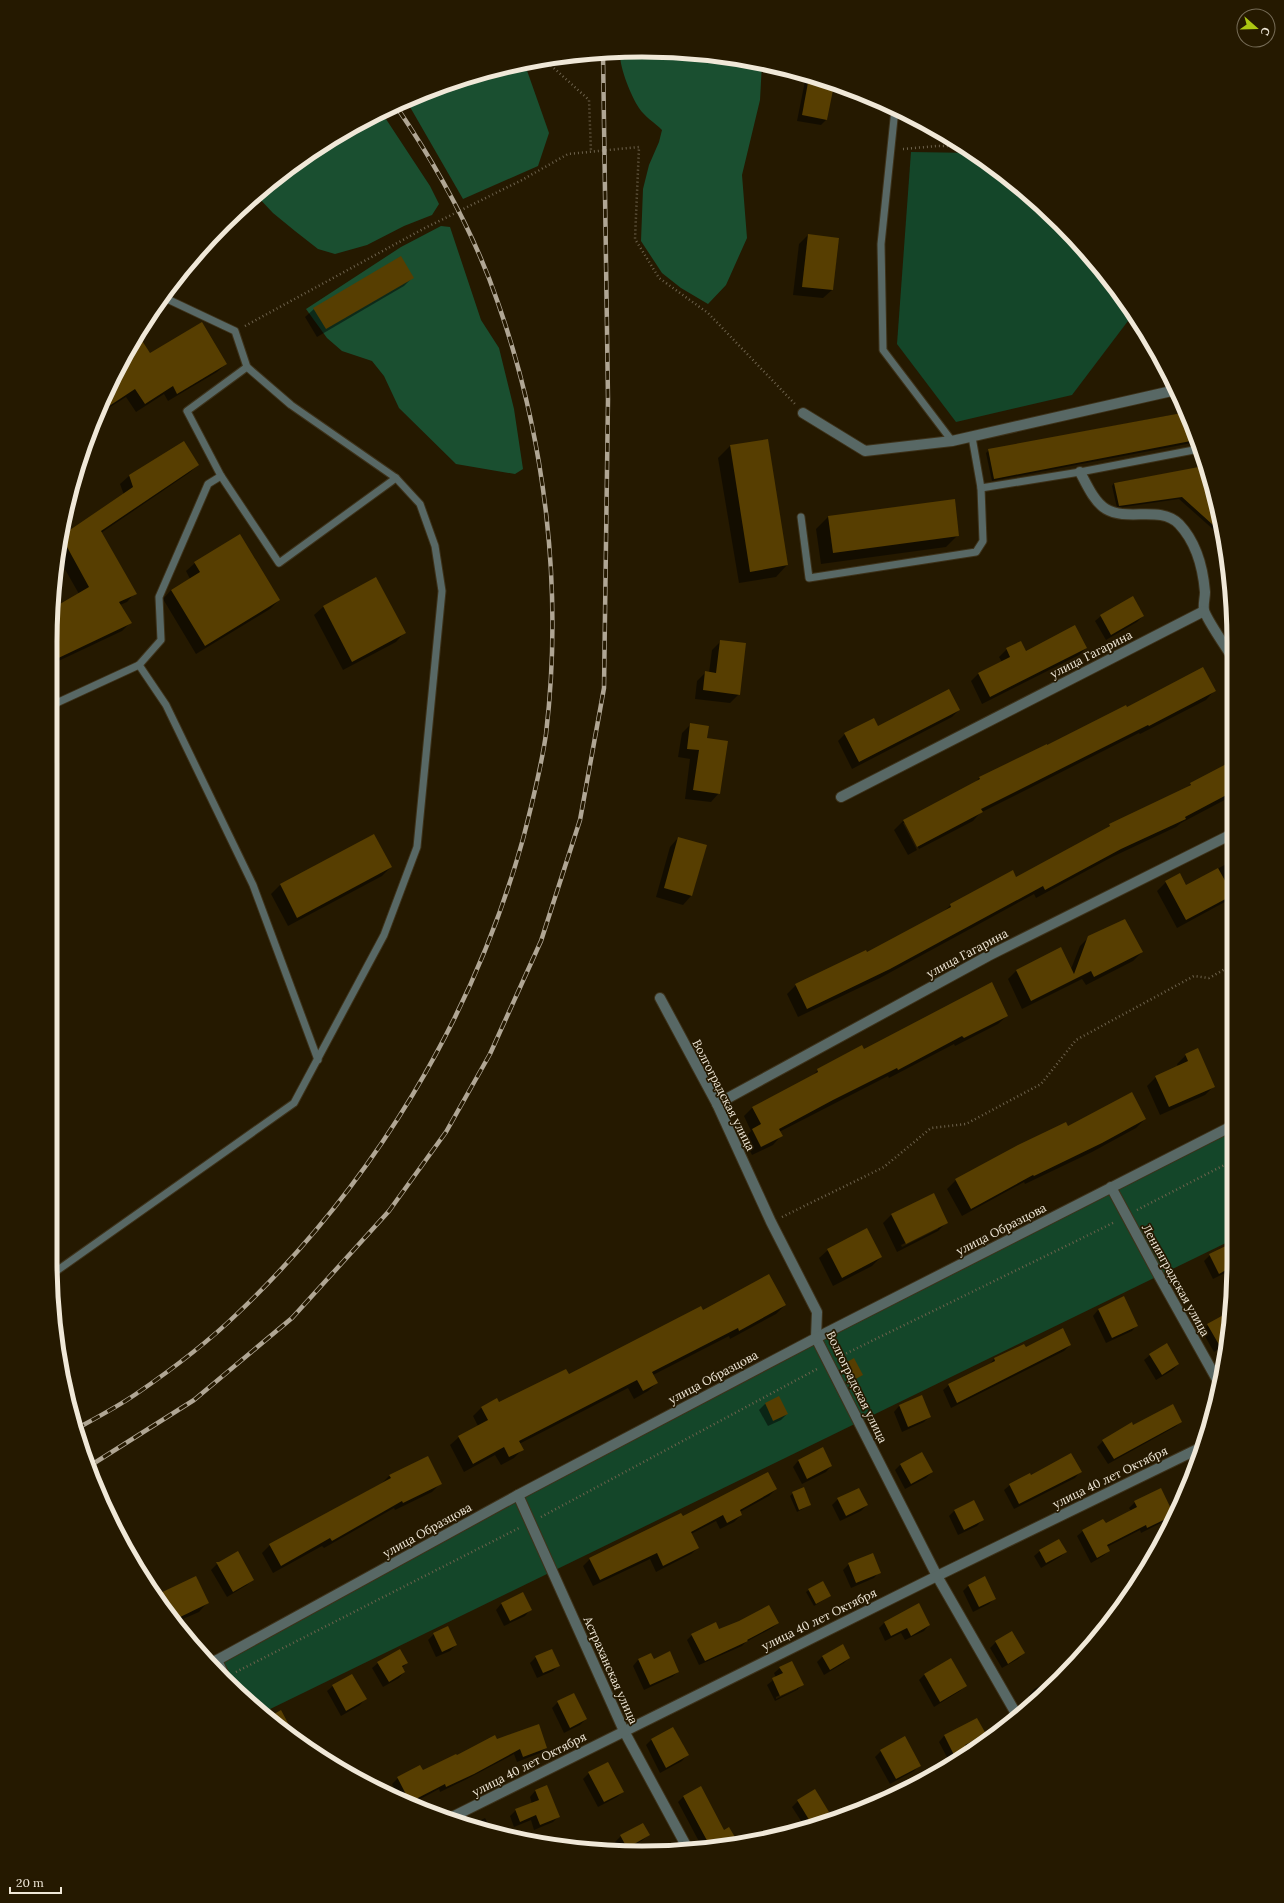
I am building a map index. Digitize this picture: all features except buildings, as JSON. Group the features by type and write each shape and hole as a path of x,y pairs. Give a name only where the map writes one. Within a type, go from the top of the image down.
{"street":[{"path":"803,413 864,451 952,441 1171,391"},
{"path":"1080,472 1094,497 1105,509 1119,514 1165,516 1178,524 1193,544 1202,569 1205,592 1204,611 1227,649"},
{"name":"улица Гагарина","path":"841,797 1204,611"},
{"name":"улица Гагарина","path":"717,1104 988,956 1227,836"},
{"name":"Волгоградская улица","path":"660,998 717,1104 771,1222 817,1312 816,1338 937,1576 1015,1712"},
{"name":"улица Образцова","path":"215,1661 518,1495 816,1338 1227,1129"},
{"name":"Ленинградская улица","path":"1111,1187 1216,1377"},
{"name":"улица 40 лет Октября","path":"455,1815 937,1576 1196,1450"},
{"name":"Астраханская улица","path":"518,1495 624,1731 685,1844"}],"lane":[{"path":"894,114 881,244 883,350 952,441"},
{"path":"57,1270 294,1103 384,934 417,847 442,591 435,546 420,504 396,478 290,405 247,367 235,331 168,300"},
{"path":"247,367 187,411 221,476 279,563 396,478"},
{"path":"801,517 810,578 976,552 983,541 981,488 972,437"},
{"path":"981,488 1080,472 1194,450"},
{"path":"57,703 139,665 161,640 159,597 208,484 221,476"},
{"path":"139,665 166,705 253,885 318,1060"}],"path":[{"path":"550,65 589,100 592,152"},
{"path":"235,331 423,229 522,180 568,154 639,147 635,239 659,278 708,313 803,413"},
{"path":"902,149 952,147"},
{"path":"771,1222 884,1167 931,1128 966,1124 1041,1084 1076,1040 1194,976 1209,978 1227,968"},
{"path":"232,1679 531,1522 829,1362 1126,1216 1227,1164"}],"green space":[{"path":"620,58 680,58 718,62 762,69 760,100 742,175 747,238 726,285 708,304 681,288 662,273 641,241 643,189 649,165 659,142 662,130 644,114 636,103 623,73"},
{"path":"526,68 549,133 538,166 463,199 409,106 454,88"},
{"path":"384,116 430,186 439,204 432,215 404,226 367,245 335,254 318,249 273,213 260,199 317,156 350,135"},
{"path":"911,152 962,153 998,178 1028,202 1056,228 1082,256 1129,319 1072,395 956,422 897,344"},
{"path":"441,226 450,227 481,320 499,348 514,409 523,469 515,474 456,464 399,408 384,376 372,361 342,351 327,338 306,309 401,247"},
{"path":"1227,1129 1227,1242 268,1710 220,1666 217,1660 518,1495"}],"railway":[{"path":"94,1463 194,1400 292,1318 389,1211 446,1132 490,1054 541,941 580,820 604,688 608,399 603,58"},
{"path":"81,1426 149,1385 214,1335 238,1313 287,1263 332,1210 374,1154 412,1095 446,1034 476,971 502,906 523,839 533,800 546,734 551,680 552,625 551,570 539,462 515,355 489,277 466,226 440,176 399,110"}]}
